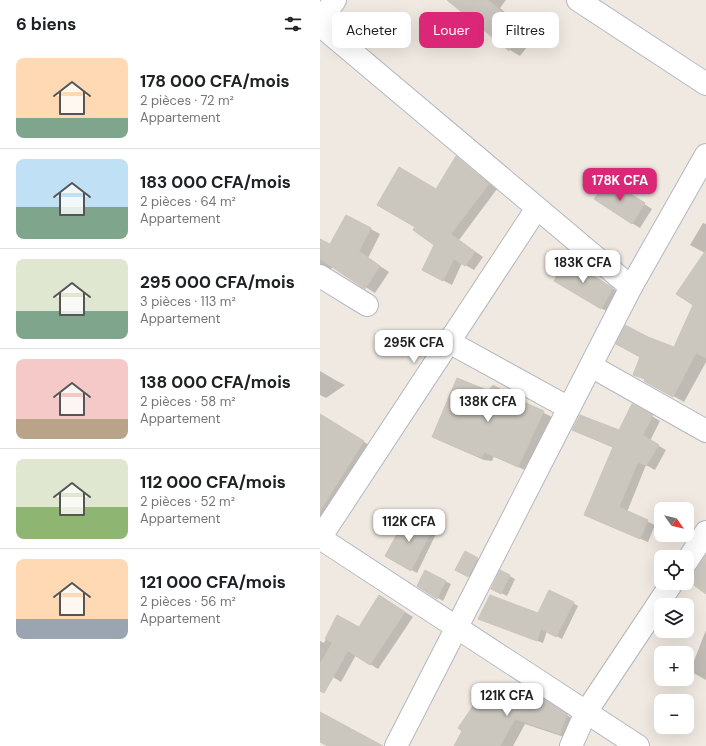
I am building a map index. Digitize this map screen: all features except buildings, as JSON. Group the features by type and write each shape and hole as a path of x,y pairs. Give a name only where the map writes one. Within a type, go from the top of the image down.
{"street":[{"path":"320,21 335,0"},
{"path":"578,0 706,84"},
{"path":"320,25 631,287"},
{"path":"396,746 631,287 706,155"},
{"path":"537,208 320,538 638,746"},
{"path":"320,276 366,305"},
{"path":"449,342 569,408"},
{"path":"591,366 706,431"},
{"path":"694,550 706,532"},
{"path":"571,746 586,712 667,590"}]}
